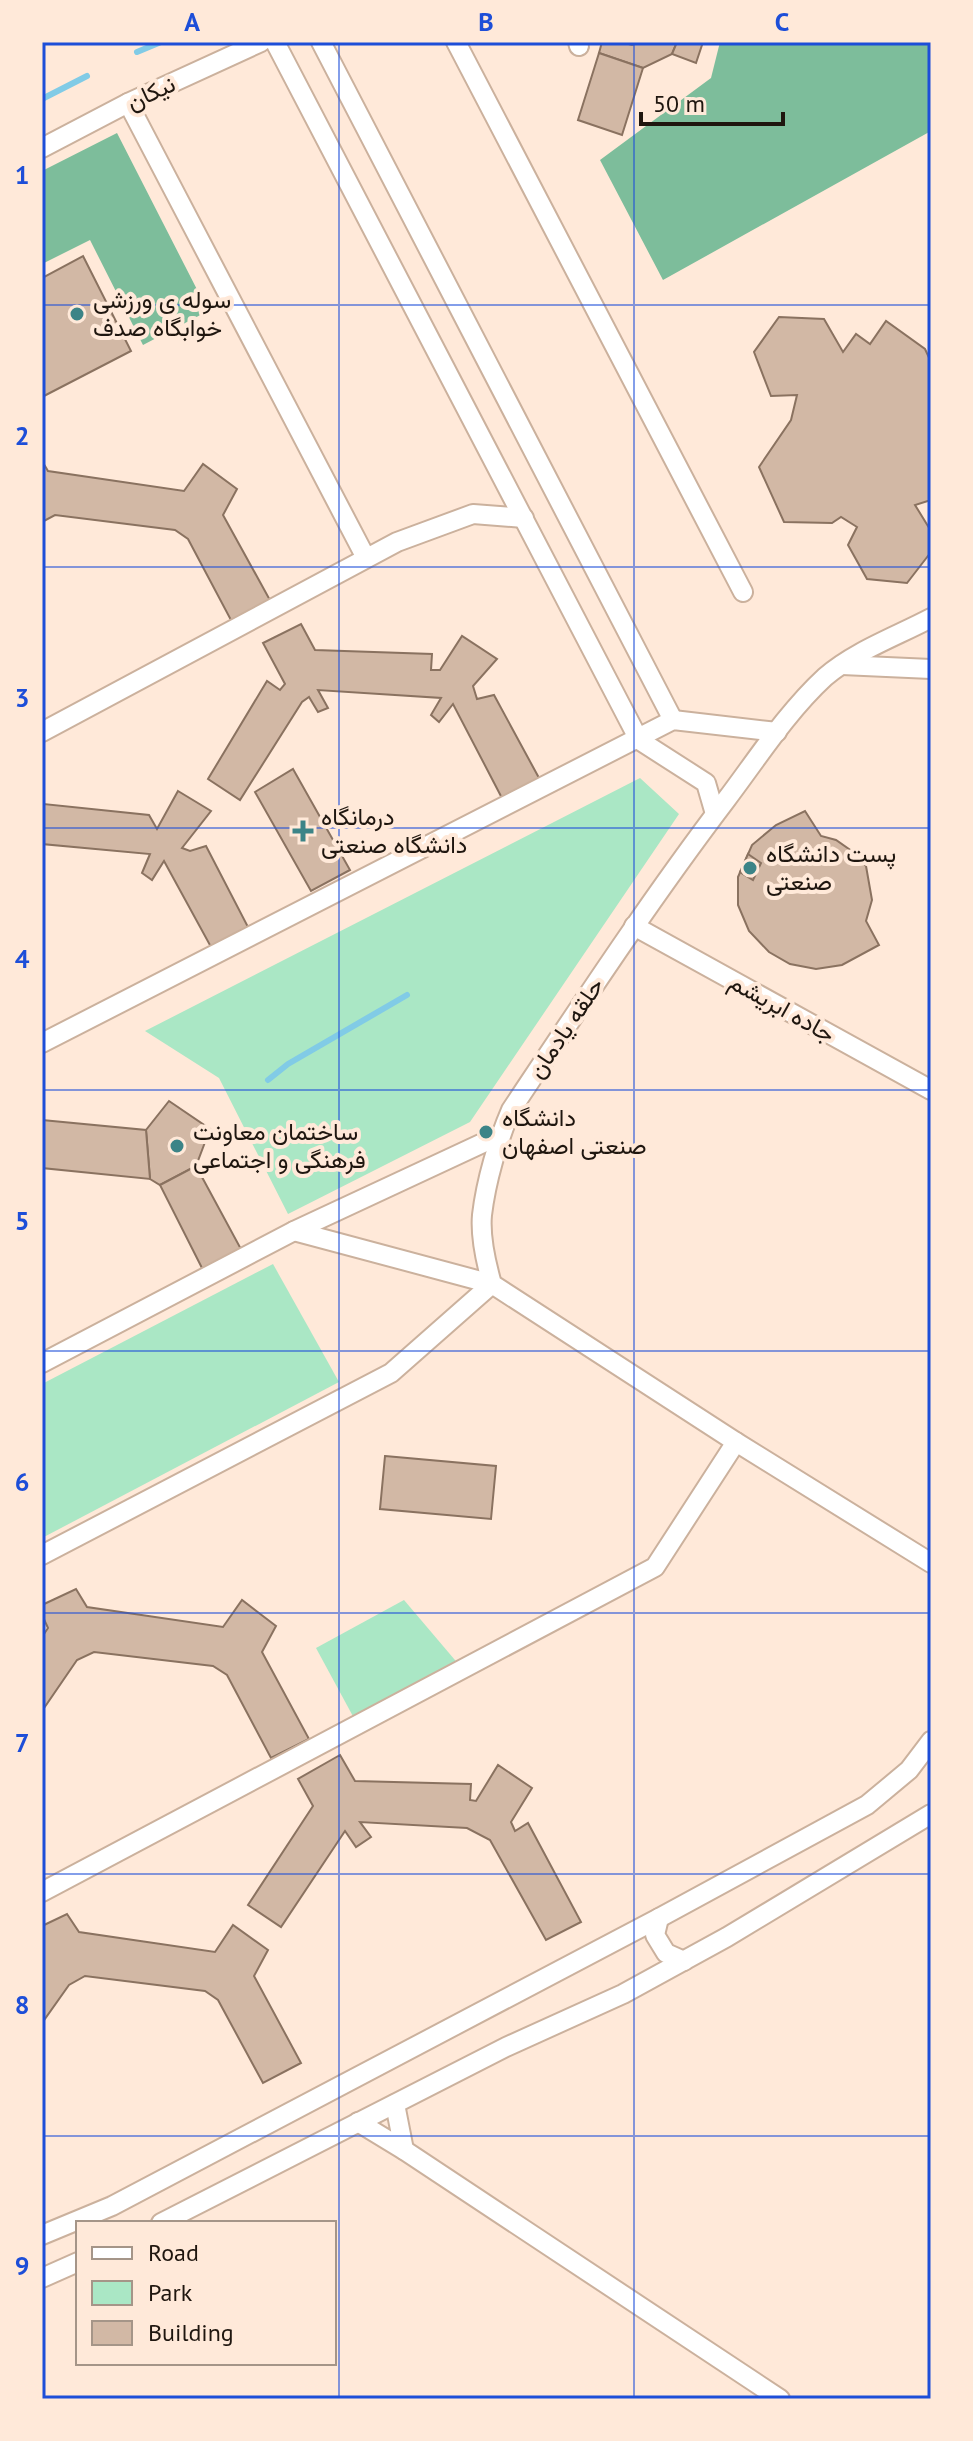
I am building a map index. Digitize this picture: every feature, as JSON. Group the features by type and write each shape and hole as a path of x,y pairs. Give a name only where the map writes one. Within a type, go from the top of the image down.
{"street":[{"name":"نیکان","path":"42,148 128,103 261,42"},
{"path":"275,42 639,740 706,783 715,814"},
{"path":"321,42 673,720"},
{"path":"456,42 743,592"},
{"path":"128,103 366,558"},
{"path":"42,732 420,532 473,514 524,518"},
{"name":"حلقه یادمان","path":"492,1284 482,1216 500,1135 511,1110 634,926 777,732 824,679 841,665 931,618"},
{"path":"841,665 931,669"},
{"path":"42,1043 673,720 777,732"},
{"name":"جاده ابریشم","path":"634,926 931,1090"},
{"path":"42,1363 294,1231 500,1135"},
{"path":"294,1231 492,1284 736,1442 931,1563"},
{"path":"42,1555 391,1373 492,1284"},
{"path":"42,1892 655,1567 736,1442"},
{"path":"42,2235 112,2206 867,1805 909,1770 931,1741"},
{"path":"165,2221 506,2047 623,1994 833,1875 931,1814"},
{"path":"659,1918 655,1935 660,1944 666,1953 684,1961"},
{"path":"395,2104 404,2150"},
{"path":"358,2122 780,2399"},
{"path":"42,2278 76,2263"}],"green space":[{"path":"720,42 931,42 931,131 663,280 600,160 711,78"},
{"path":"117,133 208,311 143,345 90,240 42,264 42,171"},
{"path":"640,778 679,814 470,1122 288,1214 219,1078 145,1031"},
{"path":"273,1264 339,1382 42,1538 42,1384"},
{"path":"404,1600 460,1666 355,1720 316,1648"}],"building":[{"path":"602,42 632,45 639,42 677,42 672,54 643,68 599,53"},
{"path":"677,42 703,42 696,63 672,54"},
{"path":"599,53 643,68 622,135 578,120"},
{"name":"سوله ی ورزشی خوابگاه صدف","path":"83,256 131,351 42,397 42,278"},
{"path":"779,317 824,319 843,352 856,334 870,344 886,321 925,349 931,362 931,500 915,505 931,531 931,552 907,583 867,579 848,545 857,527 841,517 832,523 784,522 759,467 791,420 797,395 771,396 754,352"},
{"path":"42,461 48,471 184,491 203,464 237,489 223,515 271,602 232,622 188,539 175,530 55,515 42,522"},
{"path":"301,624 315,650 432,654 431,670 440,670 462,636 497,659 473,686 477,699 494,695 539,778 503,800 453,704 439,722 431,715 441,698 318,690 328,708 318,712 309,697 302,702 240,800 208,779 267,681 280,690 285,684 263,643"},
{"name":"درمانگاه دانشگاه صنعتی","path":"293,769 350,870 311,891 255,792"},
{"path":"178,791 211,811 182,848 190,851 206,846 248,927 211,947 164,861 152,880 142,873 150,854 42,844 44,804 149,815 157,829"},
{"path":"805,811 821,836 836,840 856,854 866,866 872,900 866,921 879,945 842,965 816,969 790,964 769,952 749,931 738,905 738,877 752,845 776,825"},
{"name":"پست دانشگاه صنعتی","path":"748,854 761,863 753,880 740,872"},
{"path":"169,1101 210,1129 196,1166 160,1185 150,1179 146,1130"},
{"path":"42,1120 146,1130 150,1179 42,1168"},
{"path":"196,1166 242,1251 204,1272 160,1185"},
{"path":"385,1456 496,1466 491,1519 380,1509"},
{"path":"76,1589 87,1607 223,1627 242,1600 276,1626 262,1652 309,1739 271,1758 227,1675 213,1666 94,1652 77,1660 42,1711 42,1637 48,1628 42,1615 42,1605"},
{"path":"340,1755 355,1781 471,1784 470,1800 476,1801 498,1765 532,1788 511,1822 515,1831 528,1823 581,1922 546,1940 490,1840 467,1828 360,1822 371,1837 356,1847 345,1831 281,1927 248,1905 313,1806 298,1779"},
{"path":"67,1914 79,1932 215,1952 233,1925 268,1950 254,1976 301,2063 263,2083 218,2000 205,1991 85,1976 69,1985 42,2023 42,1926"}],"waterway":[{"path":"137,52 161,42"},
{"path":"42,99 87,76"},
{"path":"268,1080 288,1064 407,995"}],"place":[{"name":"سوله ی ورزشی خوابگاه صدف","path":"77,314"},
{"name":"درمانگاه دانشگاه صنعتی","path":"303,831"},
{"name":"پست دانشگاه صنعتی","path":"750,868"},
{"name":"دانشگاه صنعتی اصفهان","path":"486,1132"},
{"name":"ساختمان معاونت فرهنگی و اجتماعی","path":"177,1146"}]}
